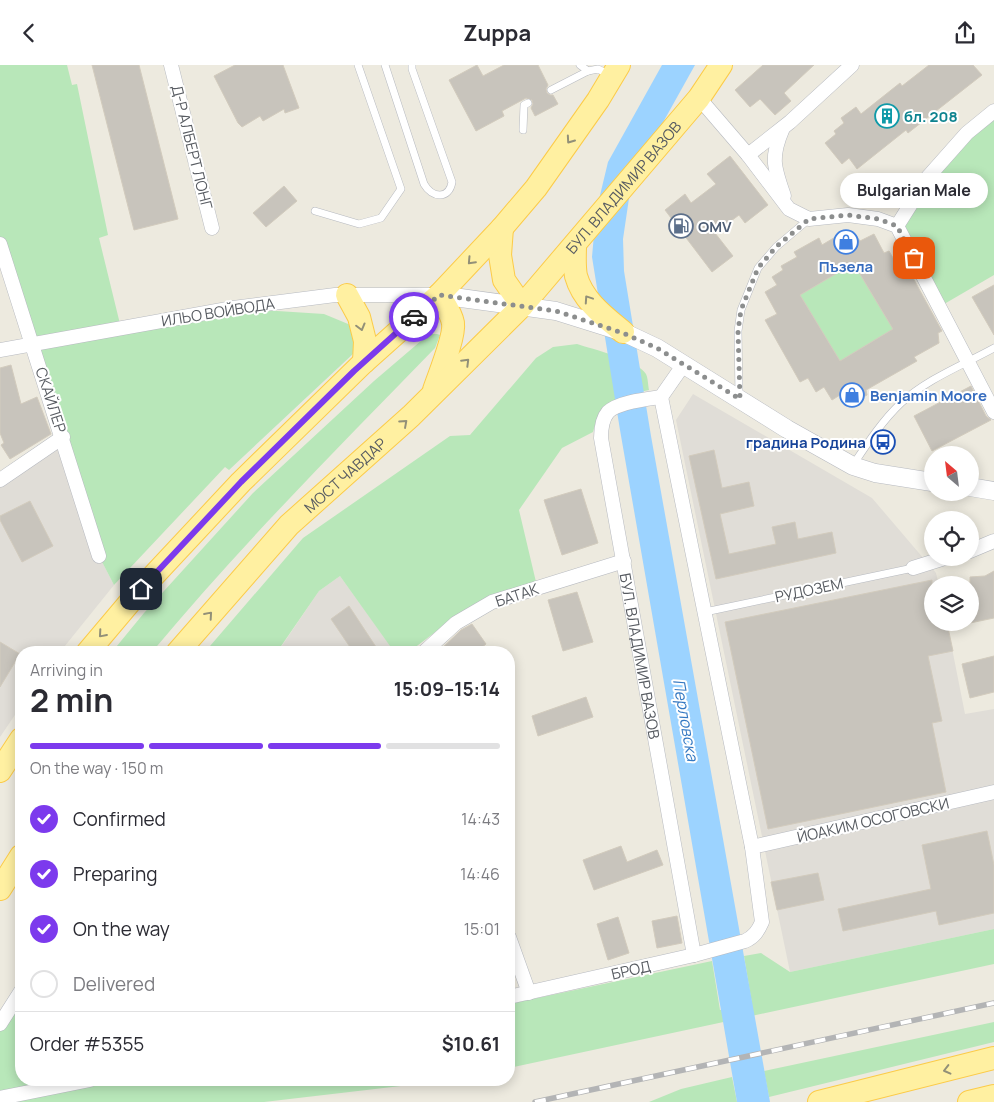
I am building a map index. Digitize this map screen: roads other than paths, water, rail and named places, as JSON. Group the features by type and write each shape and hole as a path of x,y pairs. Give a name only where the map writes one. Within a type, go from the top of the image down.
{"main road":[{"name":"БУЛ. ВЛАДИМИР ВАЗОВ","path":"522,306 699,98 721,65"},
{"path":"93,646 141,589 241,482 364,361 439,295 502,228 536,188 616,71"},
{"path":"502,228 500,255 504,280 522,306"},
{"path":"575,245 576,277 594,306 623,333"},
{"path":"347,295 359,317 365,341 364,361"},
{"path":"432,396 451,339 453,325 450,313 439,295"},
{"name":"МОСТ ЧАВДАР","path":"183,646 289,525 432,396 522,306"},
{"path":"0,771 15,748"},
{"path":"0,889 15,865"},
{"path":"819,1102 994,1059"},
{"path":"969,1102 994,1096"}],"street":[{"name":"Д-Р АЛБЕРТ ЛОНГ","path":"171,65 212,228"},
{"path":"748,155 783,127 852,65"},
{"path":"699,98 748,155 789,209 809,219 848,215 878,219 897,226 994,412"},
{"path":"897,226 928,177 967,133 994,111"},
{"path":"783,127 776,145 774,161 789,209"},
{"name":"СКАЙЛЕР","path":"0,244 100,556"},
{"name":"ИЛЬО ВОЙВОДА","path":"0,350 233,308 347,295 439,295"},
{"path":"439,295 556,311 623,333 657,348 787,429 853,466 875,473 924,481"},
{"path":"684,364 661,397 752,847"},
{"name":"БУЛ. ВЛАДИМИР ВАЗОВ","path":"661,397 621,405 608,412 602,425 601,438 700,954"},
{"path":"0,479 63,437"},
{"path":"979,488 994,491"},
{"path":"979,547 994,541"},
{"name":"БАТАК","path":"431,646 456,623 492,602 624,561"},
{"path":"913,568 924,565"},
{"name":"ЙОАКИМ ОСОГОВСКИ","path":"752,847 994,792"},
{"name":"БРОД","path":"515,996 700,954 748,939 758,930 762,922 752,847"},
{"path":"515,955 528,993"},
{"path":"0,1024 15,1000"},
{"path":"0,1098 60,1086"}],"lane":[{"path":"315,211 359,224 381,218 400,189 358,65"},
{"path":"385,65 424,184 428,191 435,195 448,193 452,182 412,65"},
{"path":"580,65 588,71"},
{"path":"551,90 588,71 598,69 616,71"},
{"path":"523,131 525,102"},
{"path":"740,399 738,331 741,310 758,268 776,247 809,219"},
{"path":"853,466 874,434 901,403 946,372 994,347"},
{"name":"РУДОЗЕМ","path":"705,612 913,568"}],"water":[{"name":"Перловска","path":"662,65 695,65 632,178 623,239 624,271 651,436 770,1102 737,1102 620,430 592,257 596,212 608,162"}],"railway":[{"path":"535,1102 994,1003"}],"place":[{"name":"бл. 208","path":"887,116"},
{"name":"OMV","path":"681,226"},
{"name":"Пъзела","path":"846,242"},
{"name":"Bulgarian Male","path":"914,258"},
{"name":"Benjamin Moore","path":"852,395"},
{"name":"градина Родина","path":"883,442"}]}
